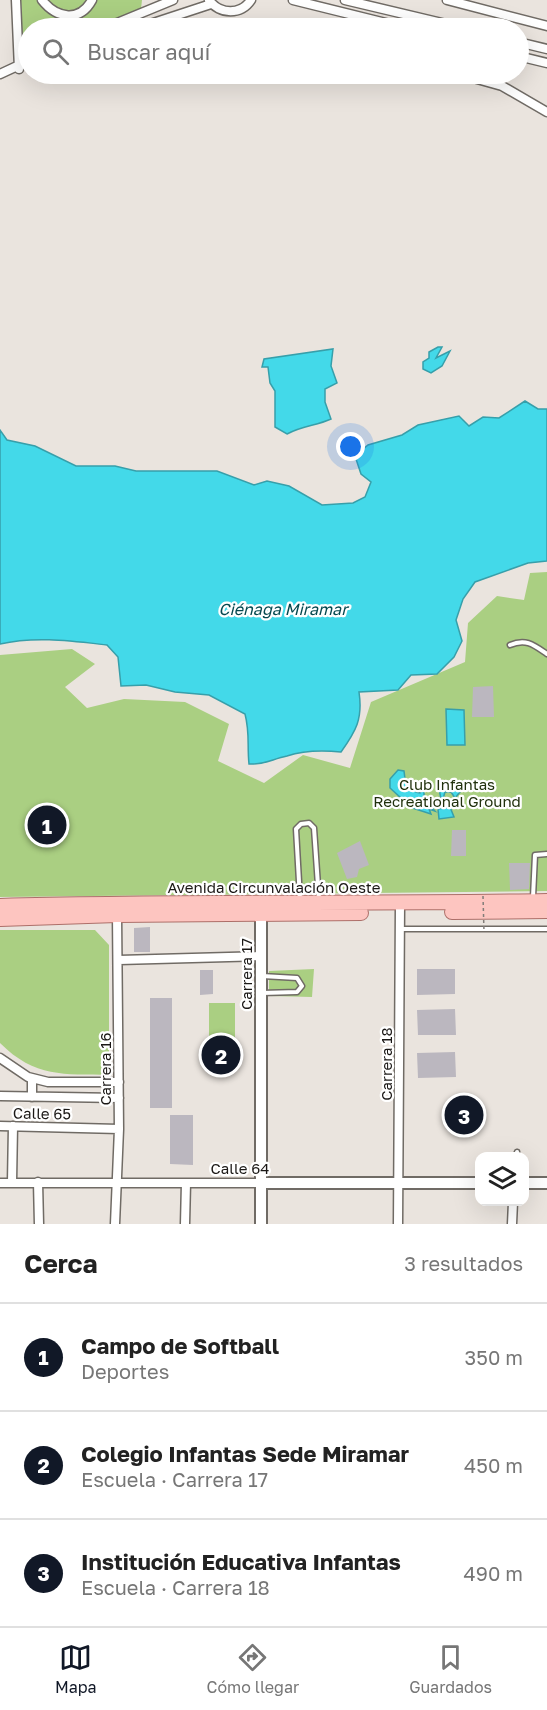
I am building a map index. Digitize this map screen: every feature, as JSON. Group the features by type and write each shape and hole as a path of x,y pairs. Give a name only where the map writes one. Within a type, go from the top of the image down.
{"main road":[{"name":"Avenida Circunvalación Oeste","path":"0,919 261,909 300,904 400,909 540,901"},
{"name":"Avenida Circunvalación Oeste","path":"0,906 116,903 261,909 547,911"}],"street":[{"path":"16,0 18,22"},
{"path":"42,0 54,13 74,17 86,11 92,0"},
{"path":"146,11 148,0"},
{"path":"129,18 173,0"},
{"path":"166,18 210,2 230,12 239,10 251,0"},
{"path":"293,0 364,18"},
{"path":"345,0 420,18"},
{"path":"447,0 519,18"},
{"path":"352,15 355,1"},
{"path":"529,21 547,26"},
{"path":"529,45 547,50"},
{"path":"529,58 547,63"},
{"path":"1,73 18,68"},
{"path":"495,84 547,112"},
{"name":"Carrera 17","path":"261,909 261,1224"},
{"name":"Carrera 18","path":"399,1224 400,909"},
{"name":"Carrera 16","path":"115,1224 119,1129 117,915"},
{"path":"119,960 262,956"},
{"path":"0,1058 32,1078 48,1082 119,1082"},
{"path":"32,1078 32,1097"},
{"path":"0,1096 119,1098"},
{"name":"Calle 65","path":"0,1126 119,1129"},
{"path":"12,1182 13,1126"},
{"name":"Calle 64","path":"0,1182 475,1183"},
{"path":"38,1182 39,1224"},
{"path":"185,1224 186,1183"},
{"path":"529,1183 547,1183"},
{"path":"512,1224 513,1206"}],"lane":[{"path":"510,645 520,641 533,644 547,654"},
{"path":"300,904 296,829 301,824 309,823 314,828 319,904"},
{"path":"540,901 535,855 547,854"},
{"path":"400,929 547,929"},
{"path":"261,976 297,978 302,986 297,992 261,993"}],"path":[{"path":"483,896 484,932"}],"green space":[{"path":"21,0 142,0 141,9 118,18 22,18"},
{"name":"Club Infantas Recreational Ground","path":"547,572 547,891 0,897 0,655 72,649 95,664 65,687 87,708 124,699 185,702 229,724 218,761 264,783 303,755 350,768 371,702 465,662 468,623 497,596 524,600 530,573"},
{"path":"0,930 95,930 109,945 109,1075 51,1072 25,1063 0,1043"},
{"path":"314,969 312,997 269,996 269,971"},
{"path":"209,1003 235,1003 235,1044 209,1044"}],"water":[{"path":"442,347 436,358 450,351 442,366 431,373 423,369 423,362 429,358 429,352"},
{"path":"333,349 331,366 337,383 325,389 325,402 331,419 287,434 275,427 275,391 270,383 268,367 262,367 264,359"},
{"name":"Ciénaga Miramar","path":"525,401 538,409 547,409 547,561 528,563 475,582 463,599 456,620 462,641 454,657 437,674 411,675 398,690 359,692 360,710 357,724 341,752 307,752 264,763 249,764 245,714 209,695 175,692 146,685 121,686 118,657 107,645 40,640 0,644 0,430 7,440 35,446 76,466 115,466 136,471 217,471 254,485 267,481 289,486 322,505 353,503 365,497 371,482 361,474 355,456 368,445 402,435 418,425 459,416 469,426 483,417 499,418"},
{"path":"446,709 464,710 465,745 447,745"},
{"path":"398,770 404,771 405,779 416,792 420,793 424,789 424,799 435,811 429,809 431,814 403,805 402,799 390,788 390,779"},
{"path":"445,786 457,787 460,792 455,798 451,792 445,792 441,799 439,789"},
{"path":"450,807 454,817 439,819 438,809"}],"building":[{"path":"493,686 494,717 472,717 473,687"},
{"path":"452,830 466,830 466,856 451,856"},
{"path":"360,841 369,865 359,869 357,877 347,879 337,853"},
{"path":"509,863 530,863 529,889 510,890"},
{"path":"150,927 150,952 134,952 134,928"},
{"path":"417,969 455,969 455,994 417,995"},
{"path":"200,970 213,970 213,994 200,995"},
{"path":"150,998 172,998 172,1108 150,1108"},
{"path":"455,1009 456,1035 418,1035 417,1010"},
{"path":"455,1052 456,1077 418,1078 417,1053"},
{"path":"170,1115 193,1115 193,1165 170,1164"}],"place":[{"name":"Campo de Softball","path":"47,825"},
{"name":"Colegio Infantas Sede Miramar","path":"221,1055"},
{"name":"Institución Educativa Infantas","path":"464,1115"}]}
